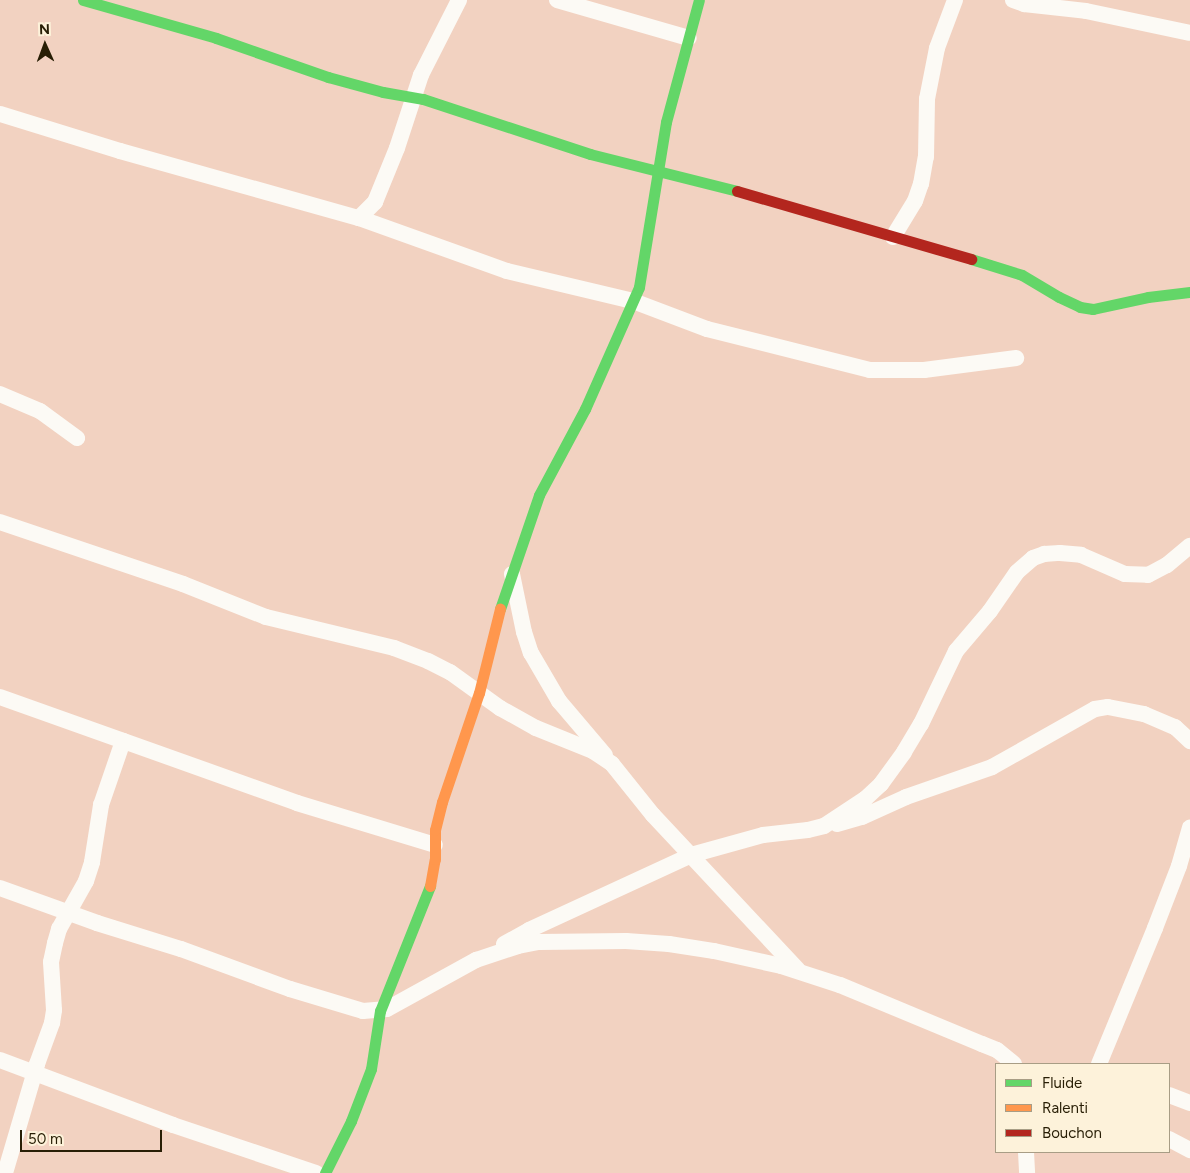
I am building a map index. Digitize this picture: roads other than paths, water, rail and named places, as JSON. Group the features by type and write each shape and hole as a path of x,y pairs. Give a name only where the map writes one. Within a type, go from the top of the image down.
{"street":[{"path":"83,0 216,38 328,77 383,92 414,98 522,134 657,172 759,197 892,237 995,265 1022,275 1080,307 1107,307 1148,296 1190,292"},
{"path":"359,218 375,202 384,182 421,75 459,0"},
{"path":"557,0 689,38"},
{"path":"325,1173 351,1121 371,1069 380,1010 432,882 435,830 442,802 478,693 511,573 539,495 585,409 633,301 640,279 666,122 699,0"},
{"path":"892,237 915,201 921,184 926,158 927,99 938,48 955,0"},
{"path":"1013,0 1024,4 1086,11 1190,33"},
{"path":"0,114 120,151 359,218 507,271 633,301 707,329 870,370 924,370 1016,358"},
{"path":"0,394 40,412 77,438"},
{"path":"0,522 183,584 266,617 394,648 450,672 478,693 536,728 593,751 612,764"},
{"path":"824,826 865,799 881,784 921,724 956,651 990,611 1022,566 1033,558 1044,554 1060,553 1081,555 1125,574 1148,575 1167,565 1190,546"},
{"path":"511,573 524,632 531,653 559,701 653,816 800,973"},
{"path":"0,697 306,806 435,846"},
{"path":"0,888 181,949 290,990 358,1010 380,1010 387,1009 529,930 691,855 764,835 846,823 906,798 992,767 1095,709 1108,707 1144,714 1175,727 1186,737 1190,756"},
{"path":"6,1173 54,1010 51,969 54,944 59,929 86,881 92,862 101,805 123,741"},
{"path":"1099,1063 1179,866 1190,828"},
{"path":"476,960 518,946 539,942 626,941 669,944 714,951 781,966 840,985 961,1034 996,1050 1014,1063"},
{"path":"0,1060 172,1125 316,1173"},
{"path":"1170,1094 1190,1094"},
{"path":"1170,1094 1190,1103"},
{"path":"1170,1140 1190,1150"},
{"path":"1026,1153 1027,1173"}]}
